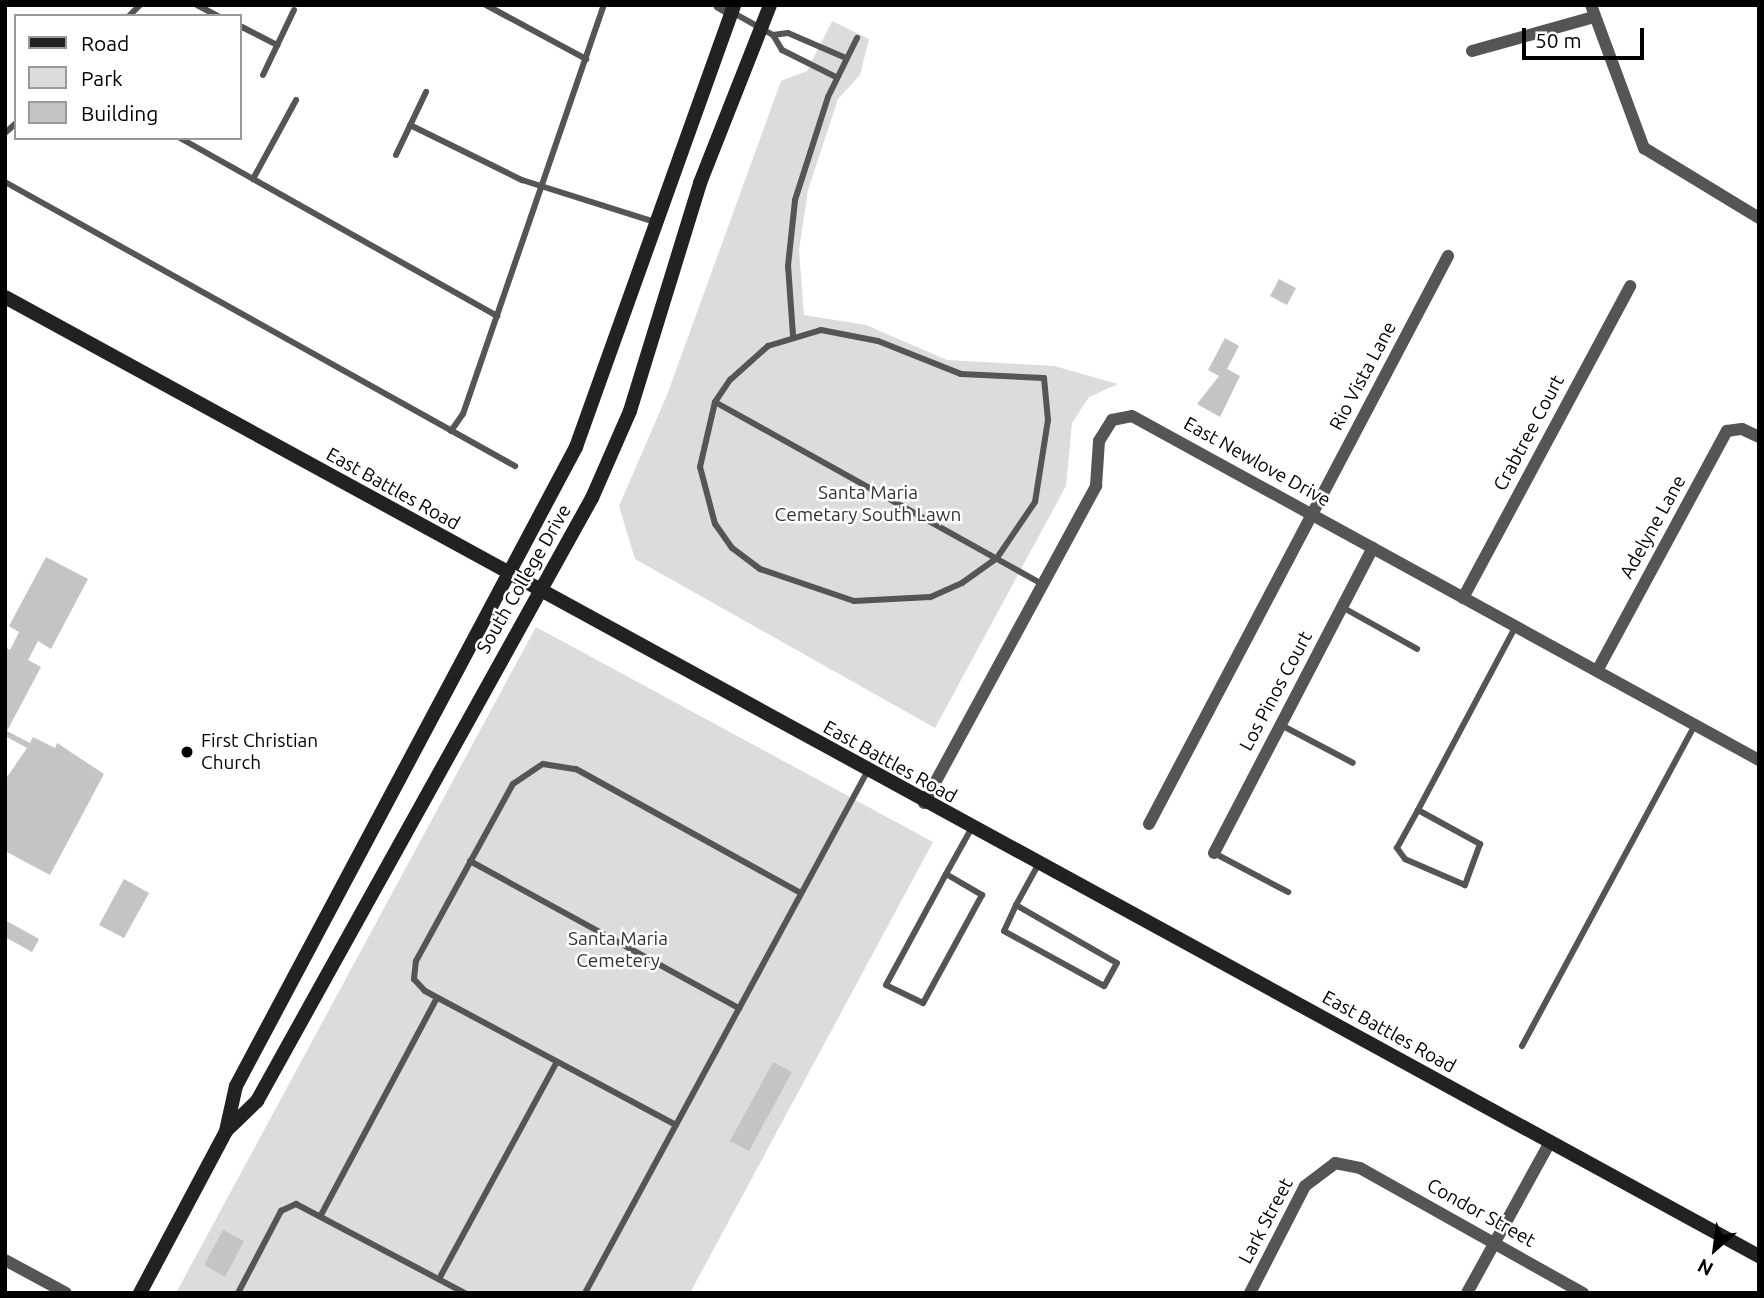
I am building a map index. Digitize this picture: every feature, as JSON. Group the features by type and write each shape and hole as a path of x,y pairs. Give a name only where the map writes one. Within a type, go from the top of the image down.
{"street":[{"name":"South College Drive","path":"226,1131 257,1101 592,498 630,411 700,183 770,5"},
{"name":"South College Drive","path":"140,1293 226,1131 236,1086 508,574 596,400 728,7"},
{"path":"1472,51 1593,11 1644,148 1759,218"},
{"name":"Rio Vista Lane","path":"1149,824 1448,256"},
{"name":"Crabtree Court","path":"1463,598 1630,286"},
{"name":"East Battles Road","path":"5,297 971,829 1759,1256"},
{"name":"East Newlove Drive","path":"924,803 1096,486 1100,441 1112,420 1132,416 1759,760"},
{"name":"Adelyne Lane","path":"1597,671 1727,432 1742,429 1759,437"},
{"name":"Los Pinos Court","path":"1214,853 1373,548"},
{"path":"1467,1293 1550,1142"},
{"name":"Lark Street","path":"1250,1293 1305,1186 1326,1165 1360,1168"},
{"name":"Condor Street","path":"1360,1168 1583,1293"},
{"path":"5,1260 66,1293"}],"lane":[{"path":"197,5 214,14"},
{"path":"486,5 586,59"},
{"path":"452,431 498,316 604,5"},
{"path":"728,7 773,36 782,50 836,77"},
{"path":"263,75 295,10"},
{"path":"242,27 277,45"},
{"path":"773,36 788,33 846,58"},
{"path":"793,335 788,266 795,200 836,77 857,38"},
{"path":"396,155 426,92"},
{"path":"253,179 296,100"},
{"path":"410,125 543,185 656,223"},
{"path":"184,140 498,316"},
{"path":"5,182 515,466"},
{"path":"849,333 961,374 1044,378 1044,470 1035,502 997,558 962,583 895,603 854,601 760,569 732,548 705,497 701,443 715,402 748,361 793,335 849,333"},
{"path":"715,402 1042,584"},
{"path":"1342,607 1417,649"},
{"path":"1418,810 1480,844 1465,885 1405,859 1397,849 1516,626"},
{"path":"1280,724 1353,763"},
{"path":"1521,1046 1695,724"},
{"path":"676,1125 419,987 412,971 470,861 520,775 561,763 801,893"},
{"path":"585,1293 867,772"},
{"path":"946,874 982,895 923,1003 886,985 946,874 971,829"},
{"path":"1214,853 1288,892"},
{"path":"470,861 739,1008"},
{"path":"1016,905 1117,963 1104,986 1004,931 1016,905 1038,865"},
{"path":"321,1215 437,998"},
{"path":"439,1279 557,1062"},
{"path":"238,1293 281,1211 296,1204 465,1293"}],"green space":[{"name":"Santa Maria Cemetary South Lawn","path":"832,21 869,39 860,75 838,99 808,190 799,250 804,315 866,325 947,360 1054,366 1118,384 1089,397 1072,423 1066,486 935,728 635,559 619,506 667,395 781,81 807,71"},
{"name":"Santa Maria Cemetery","path":"536,627 933,842 690,1293 176,1293"}],"building":[{"path":"1279,279 1296,288 1287,305 1270,296"},
{"path":"1225,338 1239,346 1227,369 1240,376 1220,417 1197,404 1219,376 1208,370"},
{"path":"46,557 88,579 51,649 38,641 28,660 41,667 7,731 30,743 33,737 55,748 57,743 104,774 50,875 5,851 5,780 27,748 5,736 5,647 10,650 19,632 9,626"},
{"path":"124,879 149,893 124,938 99,925"},
{"path":"5,920 39,939 32,952 5,937"},
{"path":"773,1062 792,1072 749,1151 730,1141"},
{"path":"223,1230 244,1241 225,1277 204,1265"}],"place":[{"name":"First Christian Church","path":"187,752"}]}
